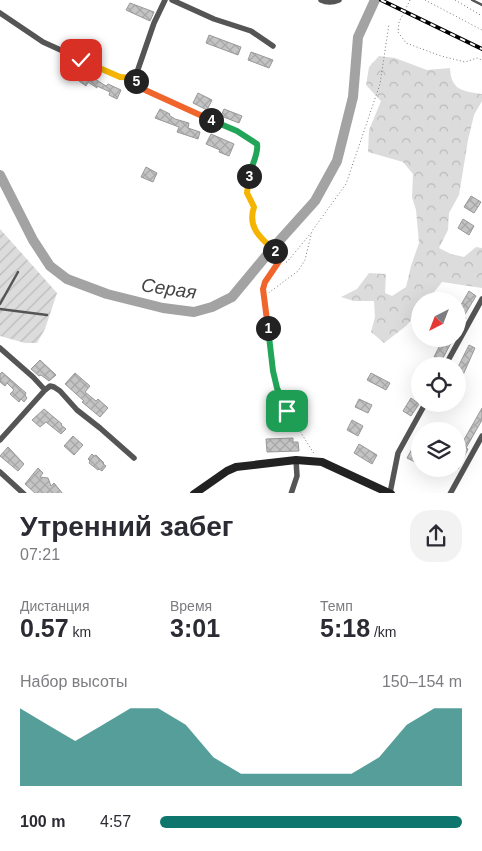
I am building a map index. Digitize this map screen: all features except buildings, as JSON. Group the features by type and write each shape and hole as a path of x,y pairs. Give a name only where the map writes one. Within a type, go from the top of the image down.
{"street":[{"path":"165,0 154,24 135,78 137,84 145,90 237,131 257,144 258,148 250,170 247,193 254,207"},
{"path":"172,0 251,31 273,46"},
{"path":"321,0 326,3 339,0"},
{"path":"0,13 43,42 120,77 135,78"},
{"path":"261,237 281,256"},
{"path":"450,357 482,299"},
{"path":"0,348 45,390"},
{"path":"0,440 50,386 60,391 77,410 134,458"},
{"path":"197,492 236,467 296,460 322,462 377,491 390,493 398,453 421,412"},
{"path":"451,493 482,436"},
{"path":"291,493 296,476 296,460"},
{"path":"0,472 23,493"}],"lane":[{"path":"472,0 482,5"},
{"path":"0,304 18,272"},
{"path":"0,309 47,315"}],"path":[{"path":"410,0 399,22 398,32 406,43 441,56 465,62 477,58 482,60"},
{"path":"425,0 482,30"},
{"path":"455,0 482,16"},
{"path":"278,263 287,262 346,184 380,84 389,24"},
{"path":"254,207 251,217 256,231 261,237"},
{"path":"263,297 298,271 305,260 312,231"},
{"path":"281,256 265,282 263,297 273,371 277,388 296,427 322,462"}],"green space":[{"path":"379,56 395,58 427,70 450,68 451,76 456,86 464,91 482,94 482,101 474,115 468,140 459,195 449,213 448,230 439,248 451,254 464,257 476,247 482,248 482,288 442,282 434,292 411,292 411,320 384,343 371,332 375,317 374,301 354,301 341,297 357,289 369,273 386,274 385,293 392,296 406,287 419,243 416,210 412,197 413,174 403,162 368,152 369,130 381,101 366,85 369,67"},
{"path":"0,229 57,293 45,329 37,343 25,343 0,336"}],"waterway":[{"name":"Серая","path":"0,175 33,240 50,266 67,279 107,294 163,308 194,312 212,307 232,297 315,201 337,161 353,97 358,37 375,0"}],"railway":[{"path":"381,0 482,49"}],"route":[{"path":"81,60 120,77 135,78 137,84 145,90 237,131 257,144 258,148 250,170 247,193 254,207 251,217 256,231 282,257 265,282 263,297 273,371 277,388 287,411"}]}
